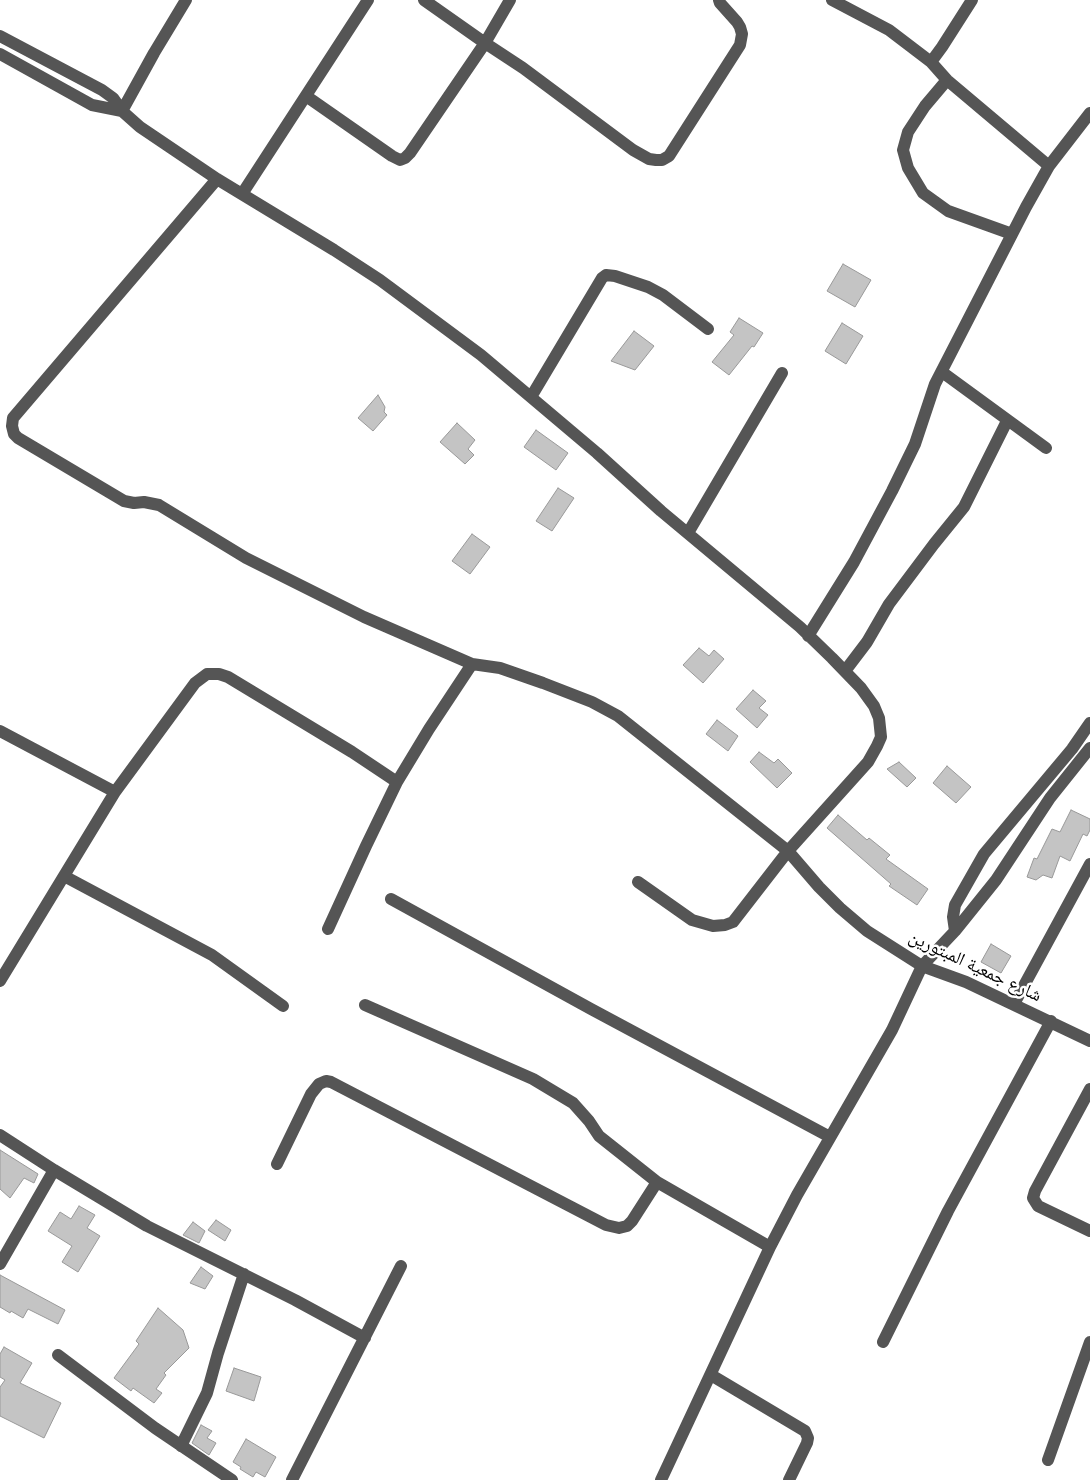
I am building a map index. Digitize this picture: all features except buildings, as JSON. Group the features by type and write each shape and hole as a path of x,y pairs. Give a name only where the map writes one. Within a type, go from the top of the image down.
{"street":[{"path":"122,111 186,0"},
{"path":"242,194 368,0"},
{"path":"424,0 523,68 633,150 649,159 656,160 662,160 669,156 740,46 742,34 740,27 719,0"},
{"path":"306,96 392,156 400,160 405,158 485,43 510,0"},
{"path":"832,0 889,30 931,62 946,80 1049,166"},
{"path":"931,62 972,0"},
{"path":"0,36 102,90 113,98 122,111 140,127 217,179 380,280 481,355 597,453 661,511 800,627 845,671 874,706 879,718 881,737 868,762 788,851 733,922 713,926 692,920 638,882"},
{"path":"0,54 92,105 122,111"},
{"path":"946,80 925,106 908,132 903,150 908,168 922,193 948,210 1012,234"},
{"path":"808,636 854,562 892,491 915,444 936,384 1012,234 1049,166 1090,113"},
{"name":"شارع جمعية المبتورين","path":"217,179 13,418 12,426 14,434 18,438 124,501 134,504 150,503 159,505 246,558 364,617 472,664 500,668 543,683 592,702 618,716 788,851 818,887 867,931 922,966 966,982 1090,1041"},
{"path":"531,397 602,278 606,275 615,276 648,287 708,329"},
{"path":"942,372 1046,448"},
{"path":"688,533 782,373"},
{"path":"845,671 866,642 889,604 964,506 1007,421"},
{"path":"328,929 397,782 472,664"},
{"path":"0,981 115,792 195,683 207,674 219,674 228,677 352,752 397,782"},
{"path":"955,931 953,917 955,905 984,854 1072,749 1090,723"},
{"path":"0,731 115,792"},
{"path":"662,1480 770,1247 830,1137 892,1030 922,966 955,931 996,880 1050,798 1090,748"},
{"path":"1014,1004 1090,864"},
{"path":"64,876 212,955 283,1006"},
{"path":"391,899 830,1137"},
{"path":"365,1004 533,1079 549,1088 573,1103 600,1136 657,1182 770,1247"},
{"path":"883,1342 953,1202 1050,1021"},
{"path":"277,1164 311,1094 319,1084 326,1081 606,1225 619,1228 627,1226 657,1182"},
{"path":"1090,1089 1033,1198 1038,1206 1090,1231"},
{"path":"0,1134 54,1170 147,1226 244,1274 364,1338"},
{"path":"0,1264 54,1170"},
{"path":"292,1480 401,1266"},
{"path":"181,1446 207,1393 244,1274"},
{"path":"1048,1460 1090,1342"},
{"path":"58,1355 155,1428 232,1480"},
{"path":"711,1375 805,1431 808,1438 807,1443 789,1480"}]}
